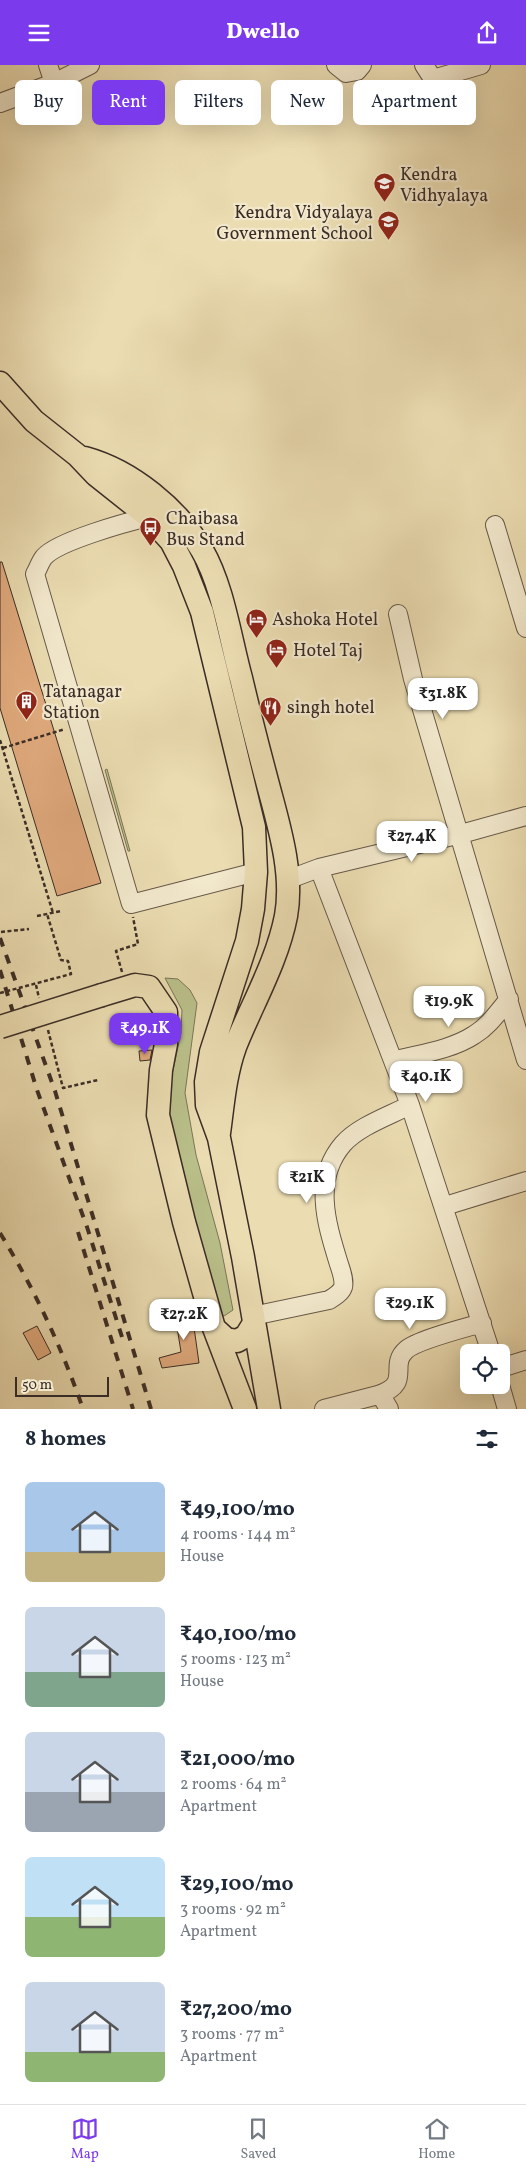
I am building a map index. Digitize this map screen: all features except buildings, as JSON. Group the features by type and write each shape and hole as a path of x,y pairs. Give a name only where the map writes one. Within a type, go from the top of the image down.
{"main road":[{"path":"0,383 34,421 77,455 96,475 149,517 171,541 184,566 202,612 254,827 256,872 254,909 247,941 211,1052 206,1082 207,1105 218,1138 254,1319 269,1409"},
{"path":"77,455 100,462 159,499 186,527 203,552 219,593 278,823 287,880 286,915 276,948 235,1048 227,1074 218,1138"},
{"path":"0,1027 135,985 149,987 166,1012 166,1044 161,1070 158,1115 184,1222 214,1328 245,1409"},
{"path":"214,1328 226,1339 237,1341 246,1335 254,1319"}],"street":[{"path":"48,65 53,80"},
{"path":"60,80 90,65"},
{"path":"336,65 341,71 352,73 362,65"},
{"path":"424,65 429,76 433,79 481,65"},
{"path":"0,103 15,97"},
{"path":"149,517 119,524 72,542 45,556 35,574 131,904 256,872"},
{"path":"495,525 526,628"},
{"path":"398,614 414,679 526,1060"},
{"path":"287,880 318,868 461,834 526,815"},
{"path":"318,868 410,1105 445,1206 488,1344"},
{"path":"393,1061 452,1045 473,1036 486,1027 509,999"},
{"path":"254,1319 329,1300 338,1294 343,1287 343,1278 329,1232 324,1201 324,1179 332,1159 344,1143 359,1132 410,1105"},
{"path":"445,1206 526,1181"},
{"path":"324,1409 384,1402 390,1391 396,1386 400,1358 411,1347 482,1323"},
{"path":"510,1365 526,1360"},
{"path":"503,1394 507,1409"}],"path":[{"path":"3,748 79,725"},
{"path":"0,740 54,913"},
{"path":"127,988 116,951 138,944 131,904"},
{"path":"37,916 61,911"},
{"path":"0,993 72,975 68,961 61,960 46,915"},
{"path":"2,933 29,929"},
{"path":"36,985 41,1003"},
{"path":"46,1023 64,1088 98,1080"}],"green space":[{"path":"107,769 130,851 128,851 105,770"},
{"path":"165,978 178,979 190,990 197,1003 185,1093 196,1155 220,1243 233,1310 224,1316 216,1310 165,1107 181,1033 182,1010"}],"railway":[{"path":"0,938 55,1091 151,1409"},
{"path":"0,970 37,1090 87,1227 122,1337"},
{"path":"78,1232 133,1409"},
{"path":"0,1233 46,1319 83,1409"}],"place":[{"name":"Kendra Vidhyalaya","path":"384,203"},
{"name":"Kendra Vidyalaya Government School","path":"389,241"},
{"name":"Chaibasa Bus Stand","path":"150,547"},
{"name":"Ashoka Hotel","path":"256,638"},
{"name":"Hotel Taj","path":"277,669"},
{"name":"Tatanagar Station","path":"27,720"},
{"name":"singh hotel","path":"271,726"}]}
